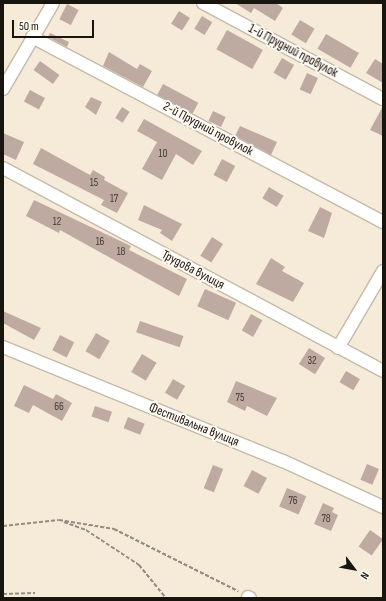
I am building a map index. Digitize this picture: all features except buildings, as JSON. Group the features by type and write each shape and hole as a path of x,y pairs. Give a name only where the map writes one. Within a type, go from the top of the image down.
{"street":[{"path":"3,90 32,37 53,3"},
{"name":"1-й Прудний провулок","path":"203,3 383,99"},
{"name":"2-й Прудний провулок","path":"32,37 383,222"},
{"name":"Трудова вулиця","path":"3,168 383,371"},
{"path":"338,348 383,271"},
{"name":"Фестивальна вулиця","path":"3,347 283,461 383,507"}],"path":[{"path":"3,526 59,520 114,529 249,598"},
{"path":"59,520 86,530 139,565 166,598"},
{"path":"3,594 35,593"}]}
